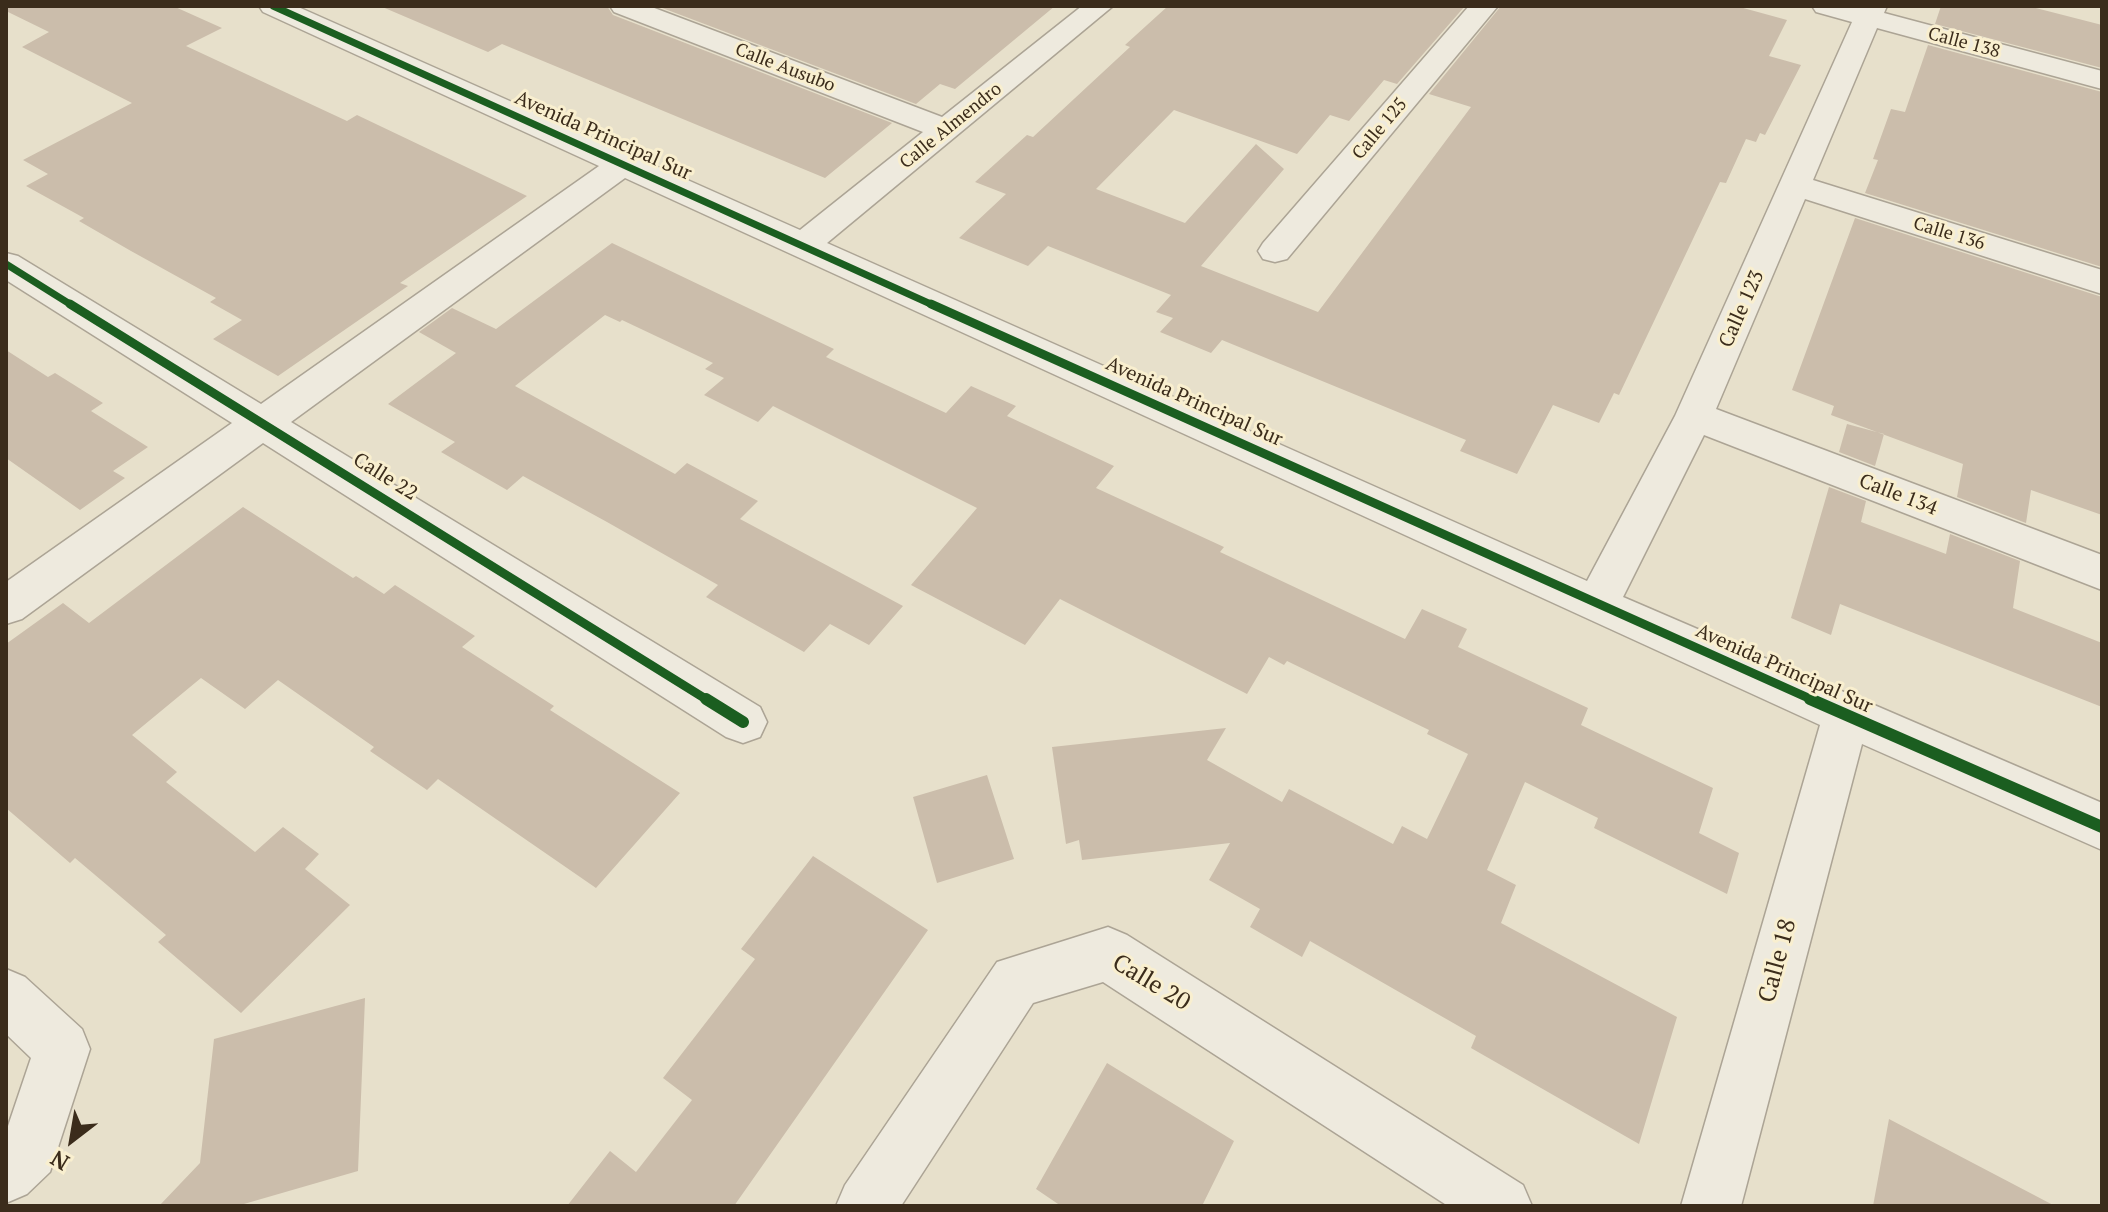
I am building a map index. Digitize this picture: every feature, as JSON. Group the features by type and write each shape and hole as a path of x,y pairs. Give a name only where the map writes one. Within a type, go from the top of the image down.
{"street":[{"name":"Avenida Principal Sur","path":"273,6 1597,605 2102,827"},
{"name":"Calle Ausubo","path":"624,6 946,130"},
{"name":"Calle Almendro","path":"803,245 1099,6"},
{"name":"Calle 125","path":"1275,251 1484,6"},
{"name":"Calle 138","path":"1826,6 1871,12 2102,80"},
{"name":"Calle 123","path":"1597,605 1694,416 1871,12"},
{"path":"6,606 623,164"},
{"name":"Calle 136","path":"1797,186 2102,282"},
{"name":"Calle 22","path":"6,264 743,722"},
{"name":"Calle 134","path":"1694,416 2102,573"},
{"name":"Calle 18","path":"1711,1206 1846,716"},
{"name":"Calle 20","path":"866,1206 1016,981 1108,954 1502,1206"},
{"path":"6,996 62,1049 29,1151 6,1173"}],"building":[{"path":"6,6 173,6 222,28 186,46 347,121 357,115 527,196 400,283 408,286 278,376 213,339 242,320 210,302 216,298 79,221 84,218 26,186 48,174 23,160 132,103 22,47 49,32 6,11"},
{"path":"380,6 607,6 613,15 892,123 825,178 502,44 488,52"},
{"path":"657,6 1055,6 955,89 940,84 916,104"},
{"path":"1168,6 1465,6 1397,84 1384,80 1349,121 1330,115 1297,154 1174,110 1096,189 1185,223 1256,144 1284,169 1201,266 1318,312 1471,107 1429,94 1501,6 1736,6 1787,20 1769,56 1801,65 1765,135 1760,133 1756,142 1746,139 1726,183 1720,182 1619,395 1614,393 1599,423 1553,405 1517,474 1460,451 1466,440 1222,340 1211,353 1160,332 1173,318 1156,312 1171,295 1048,246 1028,266 959,238 1006,194 975,182 1027,135 1033,137 1130,47 1125,45"},
{"path":"1941,6 2028,6 2102,25 2102,68 1935,24"},
{"path":"1928,45 2102,92 2102,267 1865,193 1878,160 1873,159 1891,109 1905,112"},
{"path":"1855,218 2102,297 2102,515 2031,490 2026,523 1957,497 1963,464 1831,415 1834,406 1792,390"},
{"path":"612,243 834,349 826,357 946,413 971,386 1016,406 1007,416 1114,466 1096,488 1224,547 1220,552 1405,639 1422,609 1467,629 1458,647 1588,708 1581,725 1713,788 1699,833 1739,853 1727,894 1594,828 1598,818 1525,782 1487,870 1516,885 1501,923 1677,1017 1639,1144 1471,1048 1476,1036 1310,941 1302,957 1250,927 1260,909 1209,880 1230,843 1082,860 1079,840 1066,844 1052,747 1226,728 1207,760 1282,802 1289,789 1393,844 1402,826 1427,839 1468,754 1427,734 1429,730 1287,661 1284,665 1269,657 1247,694 1060,599 1025,645 911,585 977,508 773,406 758,422 704,395 724,378 705,369 713,363 622,320 620,322 605,315 515,386 675,474 687,463 758,501 740,519 903,606 869,645 830,624 804,652 706,597 718,585 607,522 523,476 507,490 441,452 455,442 388,404 456,353 419,332 452,308 496,329"},
{"path":"6,350 48,377 55,373 103,403 91,411 148,447 113,471 125,478 80,510 6,458"},
{"path":"1847,424 1884,434 1875,466 1839,452"},
{"path":"1829,487 1866,501 1861,522 1946,554 1950,534 2020,561 2013,608 2102,643 2102,707 1840,604 1831,635 1791,618"},
{"path":"243,507 353,578 356,576 384,594 395,585 475,636 462,647 554,706 550,710 680,793 596,888 438,779 427,790 370,751 374,747 278,680 245,709 201,678 132,735 177,772 166,782 255,852 283,827 319,854 305,869 350,905 241,1013 158,942 166,935 75,858 70,863 6,808 6,644 63,603 89,623"},
{"path":"987,775 1014,859 937,883 913,797"},
{"path":"813,856 928,930 734,1206 567,1206 610,1151 636,1172 692,1100 663,1078 755,959 741,949"},
{"path":"365,998 358,1171 237,1206 159,1206 200,1163 214,1039"},
{"path":"1107,1063 1234,1141 1202,1206 1061,1206 1036,1189"},
{"path":"1889,1119 2055,1206 1873,1206"}],"cycle path":[{"path":"273,6 1597,605 2102,827"},
{"path":"6,264 743,722"}]}
